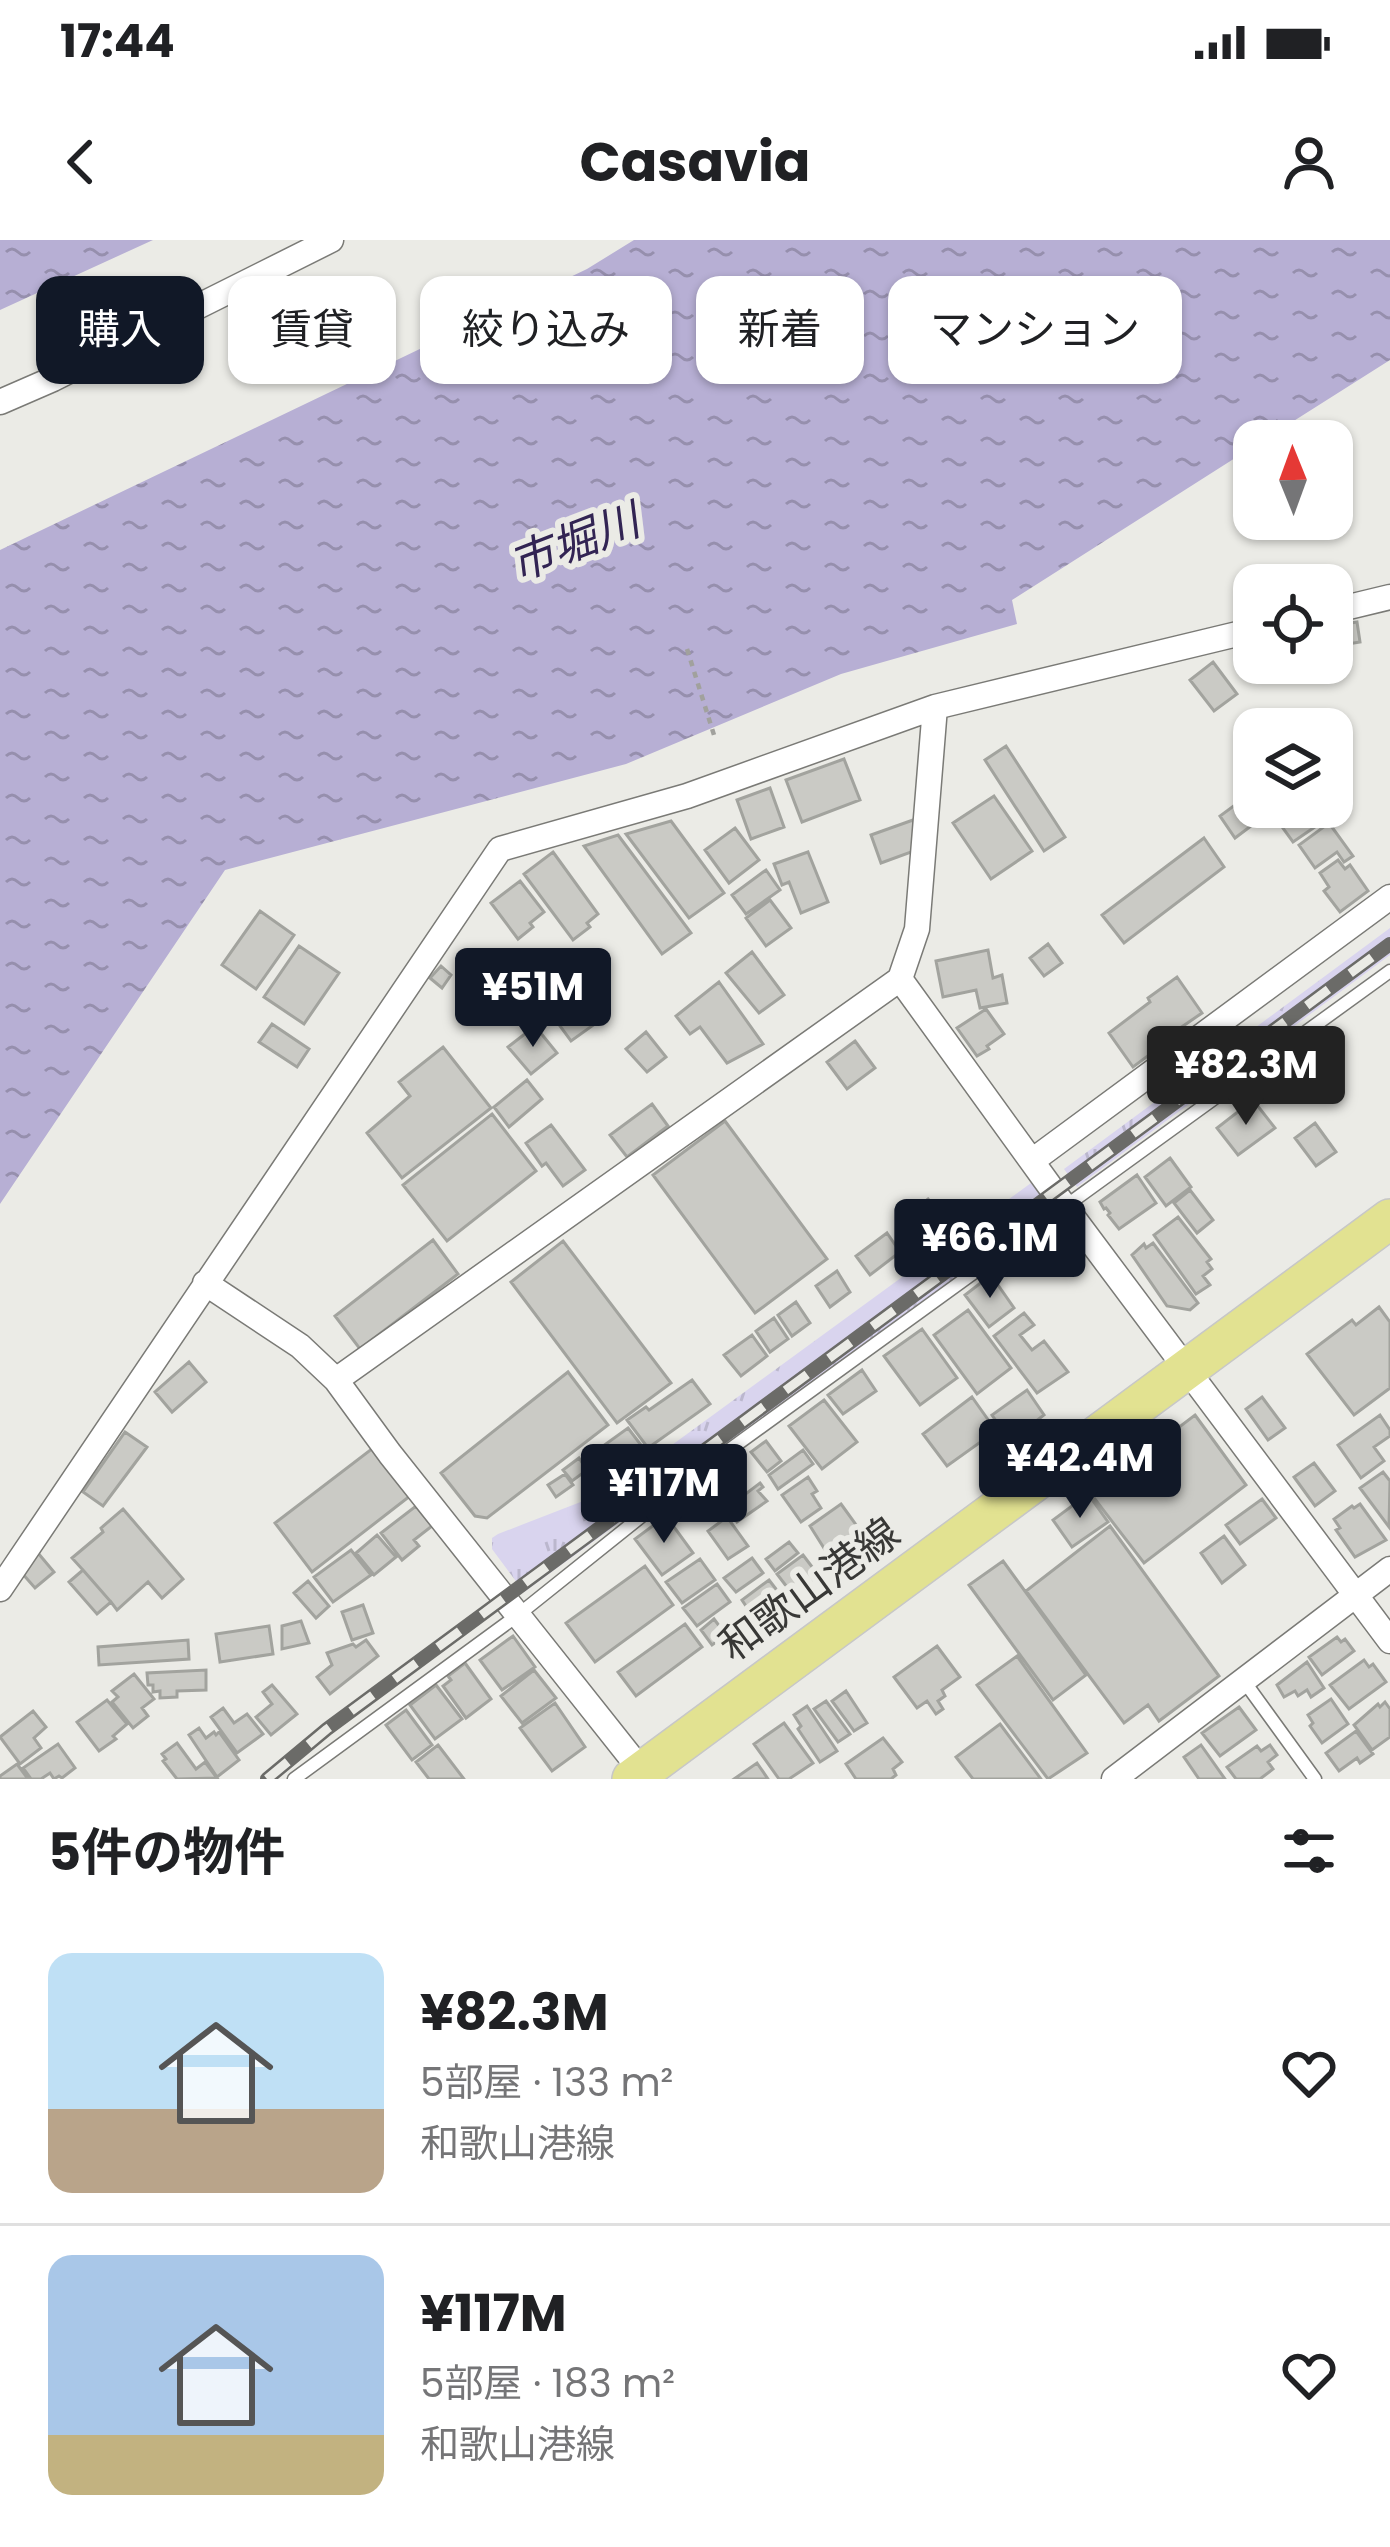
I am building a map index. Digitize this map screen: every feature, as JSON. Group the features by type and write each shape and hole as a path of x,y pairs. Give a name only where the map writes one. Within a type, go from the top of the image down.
{"main road":[{"name":"和歌山港線","path":"641,1776 1390,1220"}],"street":[{"path":"0,402 331,240"},
{"path":"1353,606 1390,597"},
{"path":"0,1589 500,849 687,796 935,707 1233,635"},
{"path":"336,1380 900,979 917,928 935,707"},
{"path":"1032,1161 1390,898"},
{"path":"900,979 1390,1641"},
{"path":"205,1283 300,1346 336,1380 641,1776"},
{"path":"1114,1779 1390,1569"}],"lane":[{"path":"294,1779 518,1615 678,1487 1390,971"},
{"path":"1243,1680 1316,1779"}],"path":[{"path":"688,649 714,735"}],"green space":[{"path":"1390,928 1390,955 1077,1187 1064,1169"},
{"path":"1031,1183 1051,1208 524,1592 492,1549 492,1538 498,1534 609,1491"}],"water":[{"path":"0,240 153,240 74,276 36,276 36,294 0,310"},
{"name":"市堀川","path":"634,240 1390,240 1390,360 1295,420 1233,420 1233,459 1012,600 1017,624 841,674 626,764 225,870 0,1204 0,550 347,384 396,384 396,360 420,349 420,384 672,384 672,276 572,276"}],"building":[{"path":"1357,622 1360,642 1353,643 1353,623"},
{"path":"1213,662 1237,694 1214,711 1190,680"},
{"path":"1006,746 1065,837 1044,851 985,760"},
{"path":"844,759 860,800 802,822 786,780"},
{"path":"770,788 784,827 751,839 737,800"},
{"path":"994,796 1032,851 991,879 953,823"},
{"path":"1233,806 1233,828 1248,828 1235,838 1220,816"},
{"path":"913,820 914,851 881,863 871,835"},
{"path":"671,821 724,893 689,918 626,834"},
{"path":"735,828 759,860 729,883 705,850"},
{"path":"1283,828 1313,828 1293,842"},
{"path":"1322,828 1333,828 1353,856 1344,862 1337,852 1315,868 1299,845"},
{"path":"618,835 691,933 662,954 584,846"},
{"path":"1204,838 1224,867 1124,943 1102,915"},
{"path":"553,852 598,914 573,940 524,874"},
{"path":"808,852 828,902 801,913 789,882 782,885 774,864"},
{"path":"1338,860 1345,869 1350,865 1368,891 1340,912 1324,891 1329,887 1320,873"},
{"path":"766,870 780,890 746,914 732,895"},
{"path":"520,881 544,912 518,939 491,903"},
{"path":"770,900 791,928 766,946 746,918"},
{"path":"260,911 294,935 256,989 222,965"},
{"path":"1048,944 1062,963 1044,976 1030,958"},
{"path":"299,946 339,973 304,1024 264,997"},
{"path":"988,950 993,978 1002,975 1007,1003 980,1008 976,990 943,997 936,961"},
{"path":"752,952 784,995 759,1013 726,973"},
{"path":"441,966 451,975 442,988 430,978"},
{"path":"576,974 606,1016 571,1041 541,1000"},
{"path":"1177,977 1202,1013 1133,1067 1109,1033"},
{"path":"719,982 763,1044 727,1063 700,1027 690,1034 676,1016"},
{"path":"986,1009 1004,1034 977,1056 957,1028"},
{"path":"272,1024 309,1049 297,1067 259,1042"},
{"path":"535,1026 557,1053 531,1074 508,1047"},
{"path":"646,1032 666,1057 647,1072 626,1049"},
{"path":"855,1041 875,1068 847,1089 827,1062"},
{"path":"443,1047 491,1108 402,1178 367,1133 410,1096 399,1082"},
{"path":"1302,1049 1316,1068 1284,1091 1270,1071"},
{"path":"527,1080 542,1099 509,1127 494,1107"},
{"path":"1253,1100 1275,1128 1238,1155 1217,1128"},
{"path":"652,1104 668,1126 627,1157 610,1135"},
{"path":"492,1114 536,1171 447,1241 403,1185"},
{"path":"725,1121 827,1259 755,1313 653,1175"},
{"path":"1315,1123 1336,1152 1316,1166 1295,1138"},
{"path":"551,1125 585,1170 563,1186 526,1143"},
{"path":"1170,1158 1191,1187 1166,1206 1145,1177"},
{"path":"1137,1175 1156,1203 1119,1229 1100,1202"},
{"path":"1190,1190 1213,1220 1197,1233 1174,1203"},
{"path":"928,1199 942,1216 912,1239 899,1222"},
{"path":"1178,1217 1211,1259 1207,1262 1212,1269 1203,1276 1210,1285 1196,1294 1154,1235"},
{"path":"887,1233 900,1252 870,1275 856,1256"},
{"path":"433,1240 458,1274 360,1349 335,1316"},
{"path":"563,1241 671,1383 617,1423 511,1282"},
{"path":"1153,1243 1198,1303 1190,1310 1167,1306 1132,1255"},
{"path":"837,1271 850,1292 830,1307 816,1286"},
{"path":"991,1275 1014,1308 989,1327 965,1295"},
{"path":"796,1302 810,1323 792,1336 778,1315"},
{"path":"1379,1307 1390,1322 1390,1388 1354,1415 1307,1354 1352,1320 1356,1325"},
{"path":"968,1310 1011,1368 977,1394 934,1335"},
{"path":"1024,1313 1034,1325 1020,1335 1032,1350 1044,1341 1068,1372 1037,1393 994,1336"},
{"path":"774,1318 788,1339 770,1352 756,1331"},
{"path":"922,1329 957,1378 920,1405 884,1356"},
{"path":"752,1335 767,1356 741,1376 724,1355"},
{"path":"189,1362 206,1382 172,1412 155,1392"},
{"path":"862,1370 876,1391 843,1414 828,1395"},
{"path":"568,1372 608,1425 487,1518 475,1516 441,1473"},
{"path":"692,1380 710,1404 648,1448 627,1420"},
{"path":"1027,1390 1044,1415 1010,1441 992,1415"},
{"path":"972,1397 996,1431 947,1466 923,1434"},
{"path":"1262,1397 1285,1428 1268,1440 1246,1409"},
{"path":"824,1400 857,1442 822,1469 789,1426"},
{"path":"1195,1415 1246,1485 1144,1563 1091,1494"},
{"path":"1380,1415 1390,1436 1374,1447 1384,1461 1361,1478 1338,1445"},
{"path":"628,1428 641,1445 634,1451 637,1455 619,1468 603,1446"},
{"path":"125,1432 147,1447 103,1506 83,1492"},
{"path":"766,1441 781,1461 767,1472 751,1452"},
{"path":"373,1448 410,1496 312,1572 275,1523"},
{"path":"803,1450 813,1464 778,1489 769,1475"},
{"path":"579,1458 587,1470 572,1481 563,1470"},
{"path":"1314,1463 1335,1491 1315,1506 1294,1477"},
{"path":"726,1471 741,1492 726,1503 711,1483"},
{"path":"1383,1472 1390,1481 1389,1527 1360,1488"},
{"path":"565,1474 573,1485 556,1497 548,1485"},
{"path":"808,1477 821,1508 801,1522 782,1495"},
{"path":"760,1483 763,1487 758,1491 767,1501 737,1522 727,1508"},
{"path":"1088,1494 1108,1522 1072,1547 1053,1520"},
{"path":"1262,1499 1276,1518 1240,1544 1226,1525"},
{"path":"841,1504 862,1533 829,1556 810,1526"},
{"path":"1360,1504 1386,1540 1355,1557 1334,1519"},
{"path":"416,1506 432,1526 414,1540 419,1546 402,1560 381,1533"},
{"path":"123,1509 183,1579 162,1598 148,1582 117,1610 111,1602 97,1614 69,1582 83,1570 72,1558"},
{"path":"666,1516 693,1553 662,1575 635,1539"},
{"path":"727,1517 748,1546 728,1559 708,1531"},
{"path":"1110,1526 1219,1676 1159,1721 1148,1705 1124,1723 1026,1591"},
{"path":"377,1535 396,1557 374,1575 356,1553"},
{"path":"1224,1536 1245,1565 1222,1583 1201,1553"},
{"path":"789,1542 798,1553 775,1571 766,1559"},
{"path":"351,1550 371,1575 333,1602 314,1577"},
{"path":"38,1553 54,1572 35,1588 21,1572"},
{"path":"803,1555 819,1576 793,1595 777,1574"},
{"path":"752,1558 763,1573 736,1592 724,1578"},
{"path":"700,1559 715,1580 682,1603 666,1582"},
{"path":"1003,1561 1086,1675 1053,1700 969,1585"},
{"path":"645,1566 673,1605 595,1662 566,1623"},
{"path":"83,1570 111,1602 97,1614 69,1582"},
{"path":"769,1580 779,1593 750,1612 742,1600"},
{"path":"308,1581 329,1606 316,1618 294,1593"},
{"path":"717,1584 730,1602 697,1626 683,1608"},
{"path":"363,1605 373,1633 352,1640 342,1612"},
{"path":"714,1619 726,1635 712,1645 701,1630"},
{"path":"301,1621 309,1643 282,1649 282,1626"},
{"path":"685,1624 702,1647 636,1696 618,1672"},
{"path":"269,1626 273,1654 220,1662 216,1634"},
{"path":"513,1636 535,1667 502,1690 480,1660"},
{"path":"1337,1637 1354,1651 1322,1675 1309,1657"},
{"path":"188,1640 189,1659 99,1665 98,1647"},
{"path":"366,1640 378,1656 330,1694 317,1677 332,1665 327,1653"},
{"path":"937,1646 960,1677 942,1690 945,1696 938,1701 943,1709 936,1714 927,1701 917,1708 894,1677"},
{"path":"1017,1656 1087,1753 1048,1779 977,1685"},
{"path":"1364,1660 1386,1682 1349,1709 1330,1685"},
{"path":"1307,1662 1324,1688 1311,1697 1307,1690 1284,1697 1277,1685"},
{"path":"465,1663 491,1699 466,1718 443,1686"},
{"path":"206,1670 206,1690 177,1691 177,1697 160,1698 160,1691 153,1692 153,1685 148,1685 147,1673"},
{"path":"534,1670 556,1698 522,1723 501,1696"},
{"path":"134,1674 154,1699 142,1708 148,1716 133,1728 112,1702 118,1697 112,1691"},
{"path":"272,1685 297,1714 271,1735 256,1717 272,1704 263,1692"},
{"path":"436,1685 462,1719 435,1739 410,1705"},
{"path":"846,1691 867,1723 854,1731 832,1701"},
{"path":"1331,1699 1348,1724 1322,1743 1308,1715"},
{"path":"107,1700 127,1724 99,1751 77,1722"},
{"path":"826,1701 850,1734 838,1742 814,1709"},
{"path":"1385,1702 1390,1709 1390,1737 1372,1750 1354,1725"},
{"path":"555,1703 585,1747 552,1771 520,1728"},
{"path":"807,1706 837,1751 820,1762 794,1715"},
{"path":"1239,1707 1256,1730 1220,1756 1202,1733"},
{"path":"223,1708 234,1723 247,1714 263,1734 237,1753 211,1717"},
{"path":"406,1710 432,1745 412,1760 386,1725"},
{"path":"33,1711 46,1727 34,1738 41,1748 20,1764 0,1737"},
{"path":"784,1723 813,1763 789,1779 779,1779 754,1744"},
{"path":"1000,1724 1041,1779 973,1779 956,1757"},
{"path":"199,1728 206,1738 219,1732 239,1760 217,1777 189,1735"},
{"path":"1356,1731 1373,1754 1339,1771 1326,1753"},
{"path":"883,1738 902,1762 893,1769 896,1775 856,1779 846,1764"},
{"path":"177,1743 196,1769 205,1762 217,1778 177,1779 162,1754"},
{"path":"58,1744 75,1768 62,1778 54,1779 50,1773 31,1779 23,1768"},
{"path":"438,1745 464,1779 429,1779 416,1762"},
{"path":"1201,1745 1225,1779 1199,1779 1184,1757"},
{"path":"1270,1745 1277,1755 1268,1762 1273,1769 1260,1779 1236,1779 1227,1767 1257,1746 1261,1751"},
{"path":"757,1763 768,1779 734,1779"},
{"path":"17,1764 28,1779 0,1779 0,1776"}],"railway":[{"path":"267,1779 327,1729 1390,944"}]}
